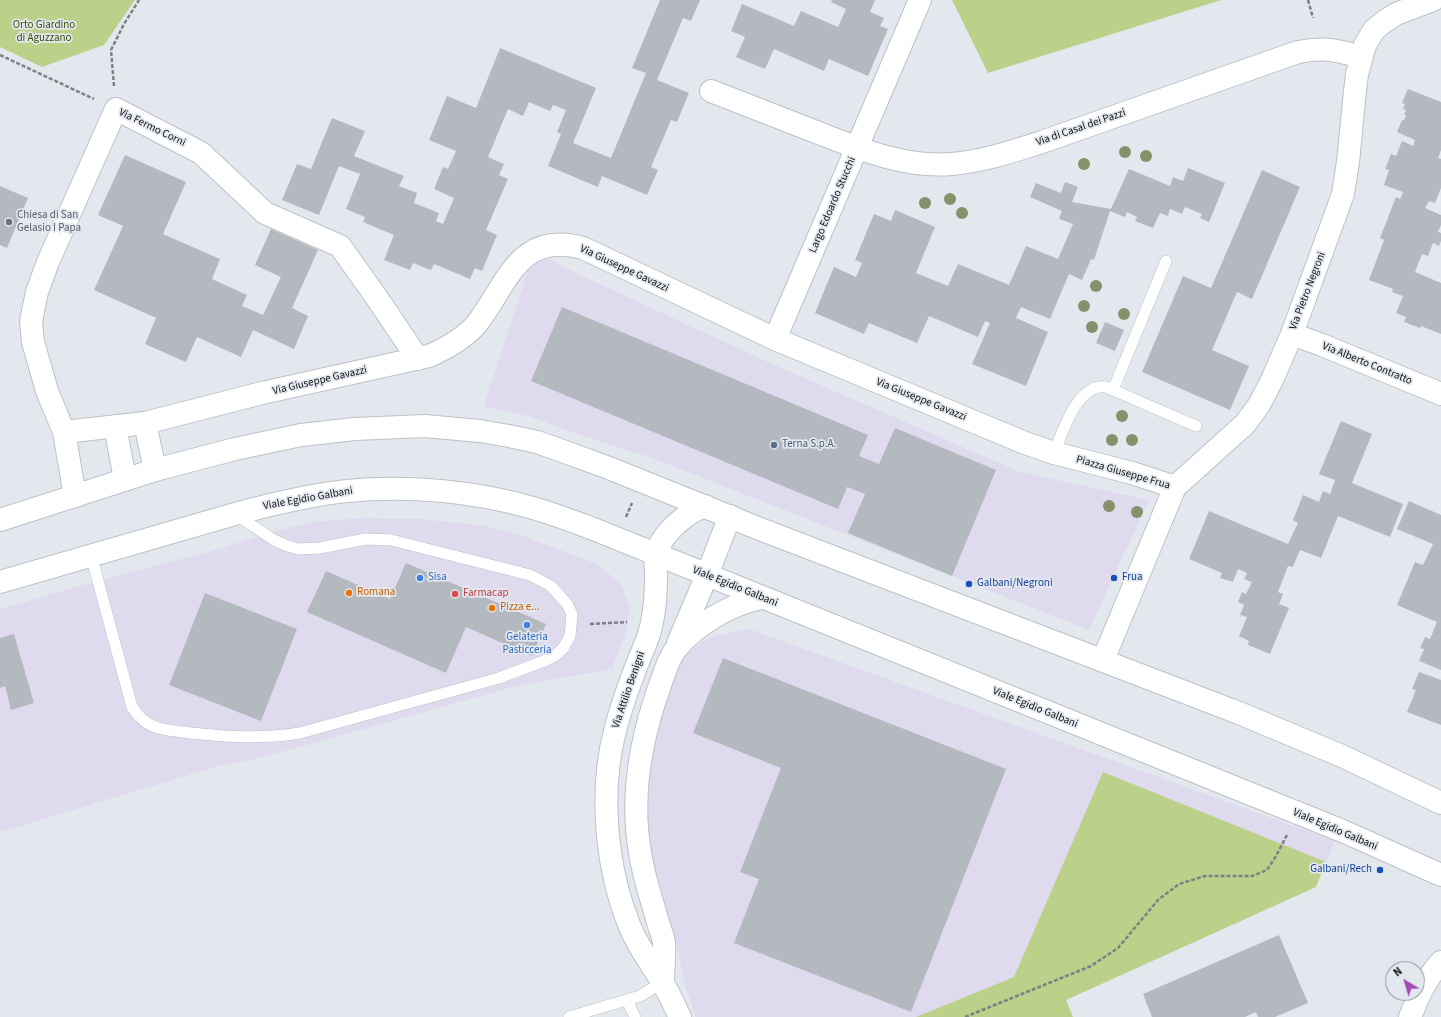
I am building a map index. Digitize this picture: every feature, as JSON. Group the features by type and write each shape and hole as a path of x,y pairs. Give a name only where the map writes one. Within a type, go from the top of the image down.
{"street":[{"path":"857,148 920,0"},
{"path":"1361,57 1370,36 1385,21 1396,14 1433,0"},
{"name":"Via di Casal dei Pazzi","path":"857,148 886,157 922,164 952,164 973,161 1042,142 1298,52 1316,49 1334,50 1361,57"},
{"name":"Via Pietro Negroni","path":"1175,487 1245,424 1254,414 1272,380 1292,334 1342,194 1349,155 1355,91 1361,57"},
{"name":"Largo Edoardo Stucchi","path":"711,91 857,148 775,339"},
{"name":"Via Fermo Corni","path":"75,496 64,432 47,392 33,342 31,321 37,292 48,262 116,109 201,153 265,213 340,246 418,359"},
{"name":"Via Giuseppe Gavazzi","path":"64,432 145,423 270,392 418,359 441,351 465,334 478,321 517,265 526,256 544,246 553,245 583,248 775,339 1026,443 1054,453"},
{"name":"Via Alberto Contratto","path":"1292,334 1441,394"},
{"path":"145,423 155,470"},
{"path":"115,426 125,479"},
{"path":"0,520 155,470 235,449 301,434 375,427 432,427 509,436 537,442 596,463 1103,660 1305,740 1441,803"},
{"name":"Piazza Giuseppe Frua","path":"1054,453 1132,473 1175,487 1103,660"},
{"name":"Viale Egidio Galbani","path":"0,582 235,514 294,499 348,491 402,489 431,490 488,498 533,508 596,530 761,598 1345,832 1441,875"},
{"name":"Via Attilio Benigni","path":"680,1017 663,982 643,954 630,927 612,869 606,800 608,774 615,732 625,696 653,620 656,587 656,555 664,539 677,523 688,514 705,506"},
{"path":"675,649 707,575 730,516"},
{"name":"Via Attilio Benigni","path":"663,982 664,943 640,852 637,828 637,780 648,726 665,671 675,649 691,634 720,614 747,601 761,598"},
{"path":"1410,1017 1421,989 1441,962"}],"lane":[{"path":"1113,390 1166,261"},
{"path":"1054,453 1073,410 1083,396 1096,387 1106,387 1196,426"},
{"path":"91,555 132,707 142,720 150,725 164,730 231,737 275,737 316,729 499,678 556,655 564,647 570,636 572,614 567,604 551,586 530,575 391,540 365,539 320,548 298,549 274,540 235,514"},
{"path":"569,1017 640,996 663,982"},
{"path":"627,1000 635,1017"}],"path":[{"path":"0,55 116,109 111,50 124,24 139,0"},
{"path":"1308,0 1313,18"},
{"path":"626,519 634,498"},
{"path":"571,625 631,622"},
{"path":"965,1017 1091,966 1118,948 1158,900 1178,884 1205,876 1252,876 1267,870 1276,856 1297,814"}],"shaded area":[{"path":"549,259 578,274 770,363 1020,472 1149,500 1089,630 652,458 586,437 531,417 484,406 530,264"},
{"path":"363,518 421,519 486,526 526,537 597,564 621,584 630,609 625,636 612,669 517,686 260,758 215,767 1,832 0,831 0,609 79,586 212,551 272,532 313,522"},
{"path":"749,629 1335,841 1316,887 1066,1000 1073,1017 696,1017 685,985 677,947 654,879 646,830 646,780 655,733 677,663 705,639"}],"green space":[{"name":"Orto Giardino di Aguzzano","path":"0,0 135,0 104,45 42,67 0,47"},
{"path":"952,0 1221,0 988,73"},
{"path":"1103,772 1326,862 1316,887 1066,1000 1073,1017 916,1017 1014,977"}],"building":[{"path":"660,0 700,0 691,21 683,18 657,80 689,93 677,122 671,120 651,167 658,170 647,195 602,176 598,187 548,166 561,134 557,132 566,110 553,105 550,111 529,102 523,116 508,109 488,157 504,164 499,175 508,179 486,230 497,235 482,271 475,268 470,279 434,264 431,270 413,263 410,270 384,260 394,235 363,222 365,217 346,209 360,174 339,166 319,215 282,200 297,164 311,169 332,118 365,131 354,156 404,176 399,186 417,193 414,203 439,213 436,221 443,224 454,198 434,189 443,167 448,169 456,151 429,140 447,96 476,108 500,48 596,88 573,143 611,158 646,73 632,68"},
{"path":"832,0 875,0 870,12 884,18 880,26 888,29 868,76 829,59 824,71 774,49 765,69 736,57 745,37 731,31 742,4 794,26 801,11 838,27 846,9 831,2"},
{"path":"1408,89 1441,102 1441,150 1438,158 1441,159 1441,188 1435,203 1429,201 1425,208 1441,215 1441,225 1438,232 1441,233 1441,241 1439,246 1433,243 1428,256 1422,254 1415,272 1441,283 1441,334 1421,326 1420,328 1404,322 1406,317 1396,313 1403,296 1392,292 1393,289 1369,280 1384,240 1380,238 1396,197 1400,199 1403,192 1384,185 1389,170 1385,169 1391,154 1396,156 1402,141 1413,146 1415,140 1397,132 1406,115 1404,115 1406,110 1403,109 1405,104 1402,103"},
{"path":"125,155 186,182 163,234 220,259 212,279 247,295 242,306 263,315 281,277 255,265 271,229 318,250 292,308 308,316 294,349 253,330 241,357 197,337 186,362 145,344 156,318 94,290 123,226 98,215"},
{"path":"1188,168 1225,183 1209,222 1200,218 1202,214 1185,207 1182,214 1170,209 1168,216 1160,213 1153,228 1135,221 1137,217 1127,212 1125,217 1110,211 1094,260 1091,259 1082,280 1069,274 1050,319 1021,307 1016,318 1048,332 1026,386 972,364 990,323 985,321 978,337 929,316 917,343 869,323 864,334 815,313 834,267 856,277 862,263 855,260 874,214 891,221 895,210 935,227 916,273 948,286 958,264 1009,285 1026,246 1058,259 1073,224 1059,219 1062,211 1030,197 1036,183 1061,193 1065,182 1078,187 1072,202 1111,209 1129,169 1170,186 1173,177 1183,181"},
{"path":"1262,170 1300,187 1252,299 1237,292 1212,350 1249,366 1230,410 1142,372 1183,276 1211,288"},
{"name":"Chiesa di San Gelasio I Papa","path":"0,186 28,198 7,248 0,245"},
{"name":"Terna S.p.A.","path":"562,307 868,435 859,456 879,464 895,428 996,470 952,576 848,533 865,494 847,487 838,509 531,381"},
{"path":"1105,322 1124,330 1115,351 1096,343"},
{"path":"1341,421 1372,434 1352,483 1403,504 1390,537 1338,516 1321,558 1300,550 1293,567 1288,566 1278,592 1283,594 1279,604 1289,608 1270,654 1248,645 1249,641 1239,636 1247,617 1240,615 1244,605 1238,602 1242,592 1246,594 1252,582 1244,579 1247,573 1238,569 1233,582 1220,578 1222,573 1189,559 1209,511 1288,544 1298,523 1293,520 1303,495 1319,502 1323,491 1330,494 1335,480 1319,474"},
{"path":"1409,501 1441,515 1441,670 1419,661 1424,649 1420,648 1425,637 1430,639 1437,622 1397,605 1415,562 1423,565 1433,544 1397,529"},
{"path":"406,563 546,624 532,656 466,627 446,673 307,612 326,571 390,599"},
{"path":"205,593 297,629 261,721 169,685"},
{"path":"14,634 34,703 11,710 5,686 0,688 0,638"},
{"path":"723,658 1006,769 911,1012 734,943 759,879 740,872 781,768 693,733"},
{"path":"1419,672 1441,680 1441,725 1407,712 1416,690 1412,689"},
{"path":"1279,935 1308,1003 1275,1017 1258,1017 1256,1012 1245,1017 1152,1017 1143,994"}],"place":[{"name":"Chiesa di San Gelasio I Papa","path":"9,222"},
{"name":"Terna S.p.A.","path":"774,445"},
{"name":"Sisa","path":"420,578"},
{"name":"Frua","path":"1114,578"},
{"name":"Galbani/Negroni","path":"969,584"},
{"name":"Romana","path":"349,593"},
{"name":"Farmacap","path":"455,594"},
{"name":"Pizza e...","path":"492,608"},
{"name":"Gelateria Pasticceria","path":"527,625"},
{"name":"Galbani/Rech","path":"1380,870"}]}
